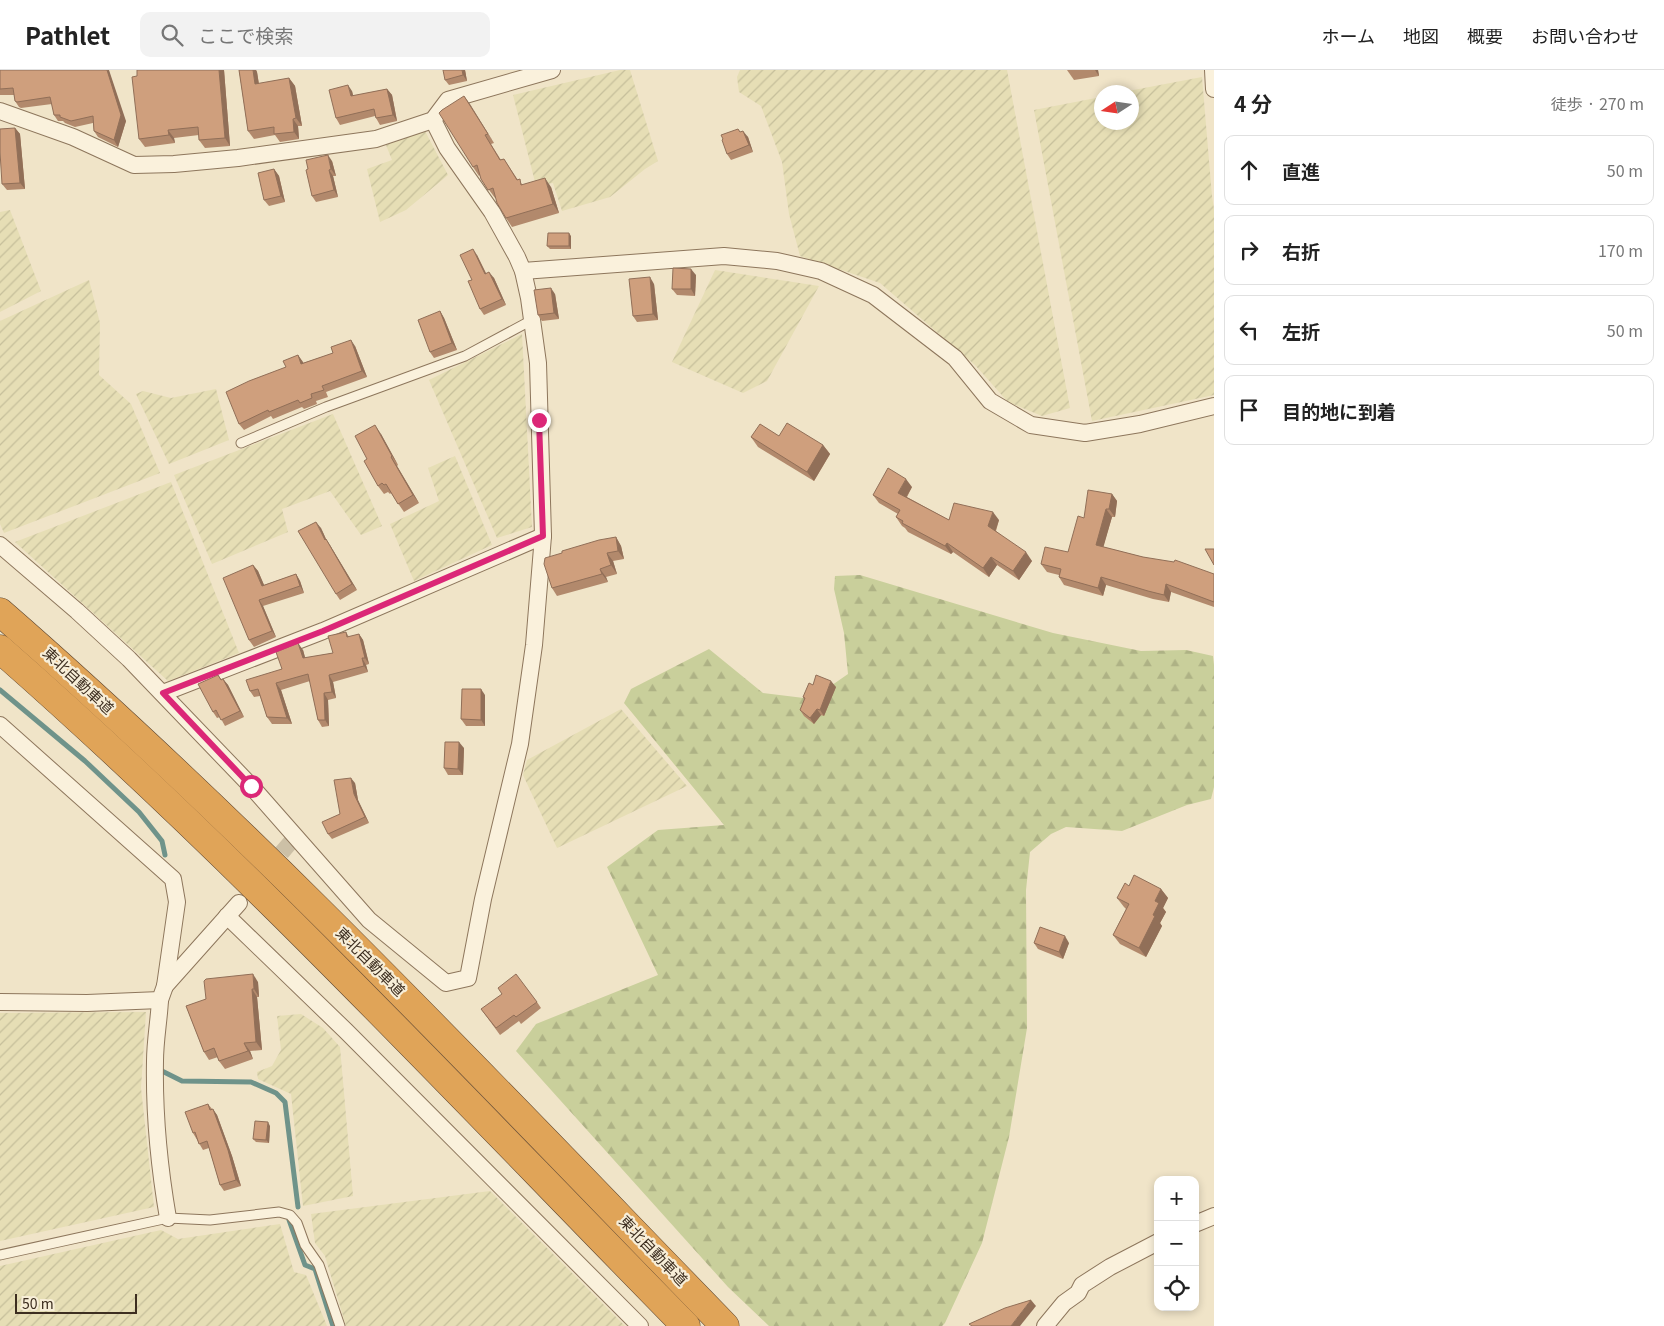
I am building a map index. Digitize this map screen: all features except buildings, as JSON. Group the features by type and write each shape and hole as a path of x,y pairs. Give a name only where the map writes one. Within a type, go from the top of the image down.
{"highway":[{"name":"東北自動車道","path":"0,612 54,659 221,815 411,1003 725,1326"},
{"name":"東北自動車道","path":"0,649 36,680 187,821 368,998 686,1326"}],"street":[{"path":"0,111 73,136 134,165 174,164 238,158 376,139 433,120 448,100 552,70"},
{"path":"1213,70 1214,89"},
{"path":"0,545 83,617 163,693 251,786 369,920 446,983 468,978 483,898 520,744 534,645 543,536 538,363 529,298 522,271 492,212 448,148 433,120"},
{"path":"522,271 724,256 778,261 821,271 873,295 955,358 990,401 1032,425 1085,433 1140,424 1214,406"},
{"path":"163,693 323,631 543,536"},
{"path":"0,725 173,879 177,902 157,996 155,1058 158,1149 168,1218"},
{"path":"0,1002 87,1003 157,996 239,903"},
{"path":"227,916 346,1031 640,1326"},
{"path":"1199,1222 1214,1216"},
{"path":"1045,1326 1064,1303 1078,1292 1082,1285 1110,1267 1154,1244"}],"lane":[{"path":"241,443 326,407 465,356 532,320"},
{"path":"0,1255 168,1218 210,1220 276,1212 290,1215 297,1223 310,1253 320,1265 340,1326"}],"shaded area":[{"path":"620,70 630,70 658,161 610,197 562,211 553,183 536,186 513,95"},
{"path":"740,70 1007,70 1070,408 1042,416 1008,402 975,365 880,283 800,256 789,214 782,162 761,106 739,92 737,77"},
{"path":"1202,77 1214,209 1214,395 1092,421 1034,110 1094,98 1094,130 1139,130 1139,89"},
{"path":"425,131 448,175 406,210 380,222 367,169 392,160 386,145"},
{"path":"10,210 41,291 0,312 0,212"},
{"path":"715,270 819,286 767,381 743,393 672,362"},
{"path":"89,280 100,323 99,375 131,404 160,473 4,533 0,524 0,321"},
{"path":"522,334 532,527 497,538 429,380"},
{"path":"216,389 229,440 169,464 136,394 143,391 171,398"},
{"path":"333,414 382,526 361,535 330,491 282,509 288,532 212,564 174,475"},
{"path":"455,456 492,545 414,581 390,524 439,501 428,468"},
{"path":"171,482 239,653 168,681 15,542"},
{"path":"621,709 687,786 557,848 523,775 527,760"},
{"path":"146,1012 141,1088 154,1207 0,1241 0,1013"},
{"path":"301,1014 323,1028 340,1047 353,1196 303,1206 291,1094 258,1079 257,1072 272,1066 281,1050 277,1016"},
{"path":"490,1191 625,1326 346,1326 325,1256 315,1243 311,1214"},
{"path":"280,1224 294,1272 306,1275 327,1326 0,1326 0,1266 161,1230 178,1239"}],"green space":[{"path":"860,575 1053,633 1141,651 1186,650 1213,656 1214,787 1211,799 1187,805 1122,831 1066,827 1051,834 1030,852 1026,890 1027,1028 1009,1137 982,1243 945,1323 942,1326 769,1326 728,1287 516,1051 536,1024 658,975 607,867 658,830 724,825 624,703 631,689 709,649 763,693 812,699 848,674 844,633 834,589 835,576"}],"waterway":[{"path":"0,690 85,761 139,812 162,841 165,855"},
{"path":"158,1069 182,1081 251,1082 276,1093 285,1102 298,1207"},
{"path":"289,1220 305,1265 315,1269 333,1326"}],"tunnel":[{"path":"266,871 295,837"}],"route":[{"path":"251,786 163,693 323,631 543,536 539,420"}]}
